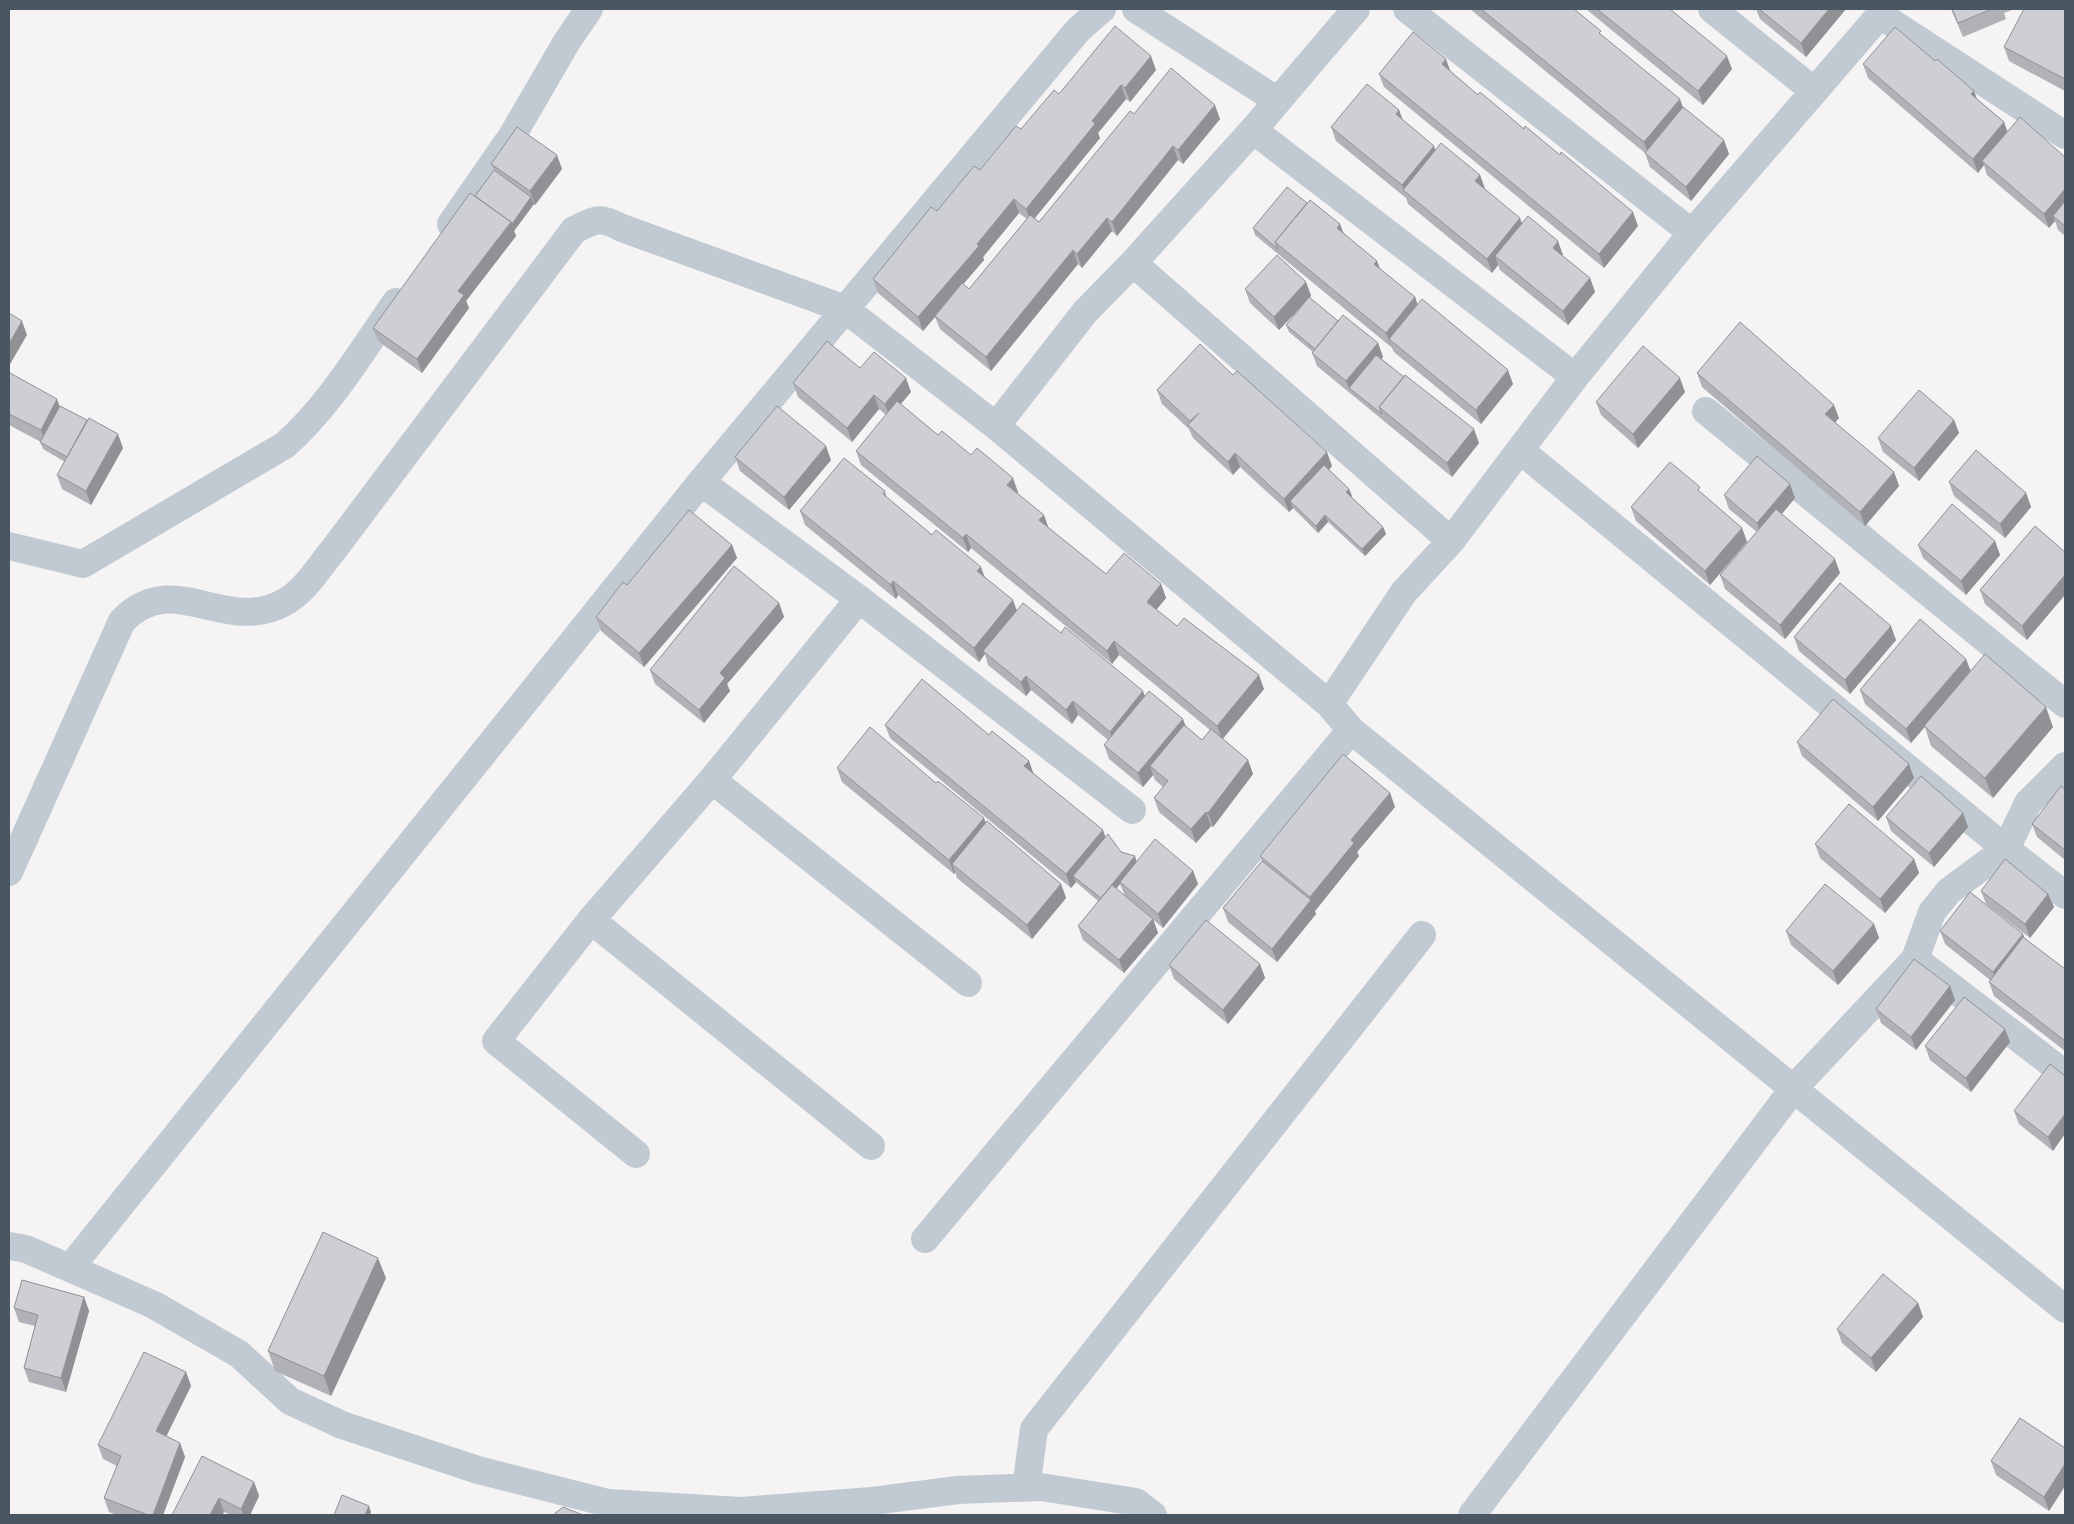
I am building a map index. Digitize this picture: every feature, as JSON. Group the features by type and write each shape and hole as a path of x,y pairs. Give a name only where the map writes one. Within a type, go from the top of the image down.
{"street":[{"path":"437,243 512,136 566,43 589,9"},
{"path":"70,1268 701,482 1078,30 1102,9"},
{"path":"1136,9 1278,101"},
{"path":"996,426 1085,312 1133,263 1253,130 1356,9"},
{"path":"1407,9 1692,233"},
{"path":"1712,9 1814,91"},
{"path":"1329,704 1404,592 1451,541 1575,377 1692,233 1883,12 2065,135"},
{"path":"1253,130 1575,377"},
{"path":"9,872 122,621 131,611 146,602 163,598 191,602 236,613 256,613 276,607 299,592 334,549 574,230 591,221 605,219 622,228 845,309 996,426 1329,704 1351,730 2065,1309"},
{"path":"1133,263 1451,541"},
{"path":"9,546 83,564 285,446 306,427 323,407 409,284"},
{"path":"1706,411 2065,704"},
{"path":"1520,450 2006,849 2065,895"},
{"path":"701,482 859,598 1132,810"},
{"path":"636,1154 496,1041 591,920 712,780 859,598"},
{"path":"925,1239 1351,730"},
{"path":"1472,1515 1794,1088 1916,959 1932,912 1949,891 2006,849 2028,803 2063,774"},
{"path":"712,780 968,983"},
{"path":"591,920 871,1146"},
{"path":"1026,1488 1034,1429 1422,935"},
{"path":"1916,959 2065,1074"},
{"path":"9,1246 26,1249 154,1305 239,1354 290,1401 342,1425 468,1467 608,1503 741,1511 872,1501 958,1490 1026,1488 1050,1489 1136,1502 1153,1515"}],"building":[{"path":"1481,9 1574,9 1601,31 1599,33 1680,99 1644,142"},
{"path":"1597,9 1670,9 1727,56 1698,91"},
{"path":"1759,9 1829,9 1801,43"},
{"path":"1952,9 1992,9 1958,23"},
{"path":"2024,9 2065,9 2065,79 2004,47"},
{"path":"1115,26 1151,56 1125,88 1121,85 1092,121 1095,124 1026,209 1014,199 977,244 979,246 918,317 873,279 931,207 937,211 974,166 980,170 1016,126 1021,129 1054,90 1059,94"},
{"path":"1895,27 1935,61 1937,59 1974,91 1971,94 2004,122 1973,159 1863,64"},
{"path":"1413,32 1446,59 1442,64 1478,95 1480,92 1524,129 1525,126 1560,155 1561,152 1633,212 1599,254 1379,74"},
{"path":"1171,68 1215,105 1178,150 1173,146 1112,222 1107,218 1077,254 1073,250 986,357 935,316 962,283 969,289 1030,215 1039,222 1130,111 1134,114"},
{"path":"1367,84 1399,110 1396,114 1434,146 1402,185 1331,127"},
{"path":"1683,107 1724,140 1686,187 1645,153"},
{"path":"2020,117 2065,157 2065,189 2044,214 1982,161"},
{"path":"517,127 557,155 530,191 491,164"},
{"path":"1441,143 1480,175 1475,181 1520,218 1487,259 1403,190"},
{"path":"494,170 531,197 512,224 475,196"},
{"path":"1287,187 1307,203 1275,242 1278,249 1253,228"},
{"path":"470,193 511,222 458,291 464,295 417,359 373,328"},
{"path":"1310,200 1340,224 1337,228 1377,261 1374,264 1415,297 1386,333 1275,242"},
{"path":"2065,201 2065,226 2053,216"},
{"path":"1528,216 1558,241 1553,248 1590,278 1563,311 1495,256"},
{"path":"1277,255 1306,282 1274,317 1245,289"},
{"path":"1309,297 1338,321 1315,349 1286,325"},
{"path":"1422,299 1508,370 1476,410 1389,339"},
{"path":"9,313 22,321 9,344"},
{"path":"1343,315 1378,343 1346,381 1312,353"},
{"path":"1740,322 1834,405 1825,414 1894,472 1860,512 1697,373"},
{"path":"827,341 860,368 874,352 906,378 885,404 874,395 847,428 793,383"},
{"path":"1200,344 1233,375 1237,371 1327,452 1284,499 1235,453 1228,462 1188,425 1199,413 1190,421 1157,390"},
{"path":"1643,346 1680,378 1633,434 1596,402"},
{"path":"1376,355 1404,377 1379,407 1382,414 1349,388"},
{"path":"10,373 57,399 41,430 9,414"},
{"path":"1405,375 1474,429 1447,463 1379,407"},
{"path":"1919,390 1954,420 1914,468 1878,438"},
{"path":"897,401 938,435 942,431 971,455 977,448 1013,478 1007,485 1044,515 1039,520 1106,574 1124,553 1161,584 1147,602 1177,626 1184,618 1259,675 1217,726 1114,641 1107,651 966,534 963,538 856,451"},
{"path":"60,406 87,420 67,457 40,442"},
{"path":"777,406 826,446 784,497 735,457"},
{"path":"89,418 118,434 86,491 57,475"},
{"path":"1976,450 2026,493 2000,524 1949,482"},
{"path":"1757,456 1790,484 1757,523 1724,495"},
{"path":"844,458 885,491 883,494 932,535 936,530 981,567 977,571 1013,600 974,648 893,581 891,585 800,511"},
{"path":"1670,462 1700,487 1698,490 1742,528 1705,571 1631,507"},
{"path":"1324,465 1349,489 1346,492 1383,527 1362,549 1325,515 1316,526 1290,501"},
{"path":"1952,504 1995,541 1961,581 1918,545"},
{"path":"1776,509 1835,559 1780,625 1720,575"},
{"path":"689,510 732,545 639,653 596,617 623,582 627,585"},
{"path":"2035,526 2065,552 2065,575 2022,626 1980,590"},
{"path":"734,566 779,603 720,673 725,678 699,710 650,670"},
{"path":"1840,583 1891,626 1845,680 1794,637"},
{"path":"1023,603 1061,633 1065,627 1143,691 1110,732 1073,701 1066,710 1026,676 1021,682 983,651"},
{"path":"1920,619 1966,659 1906,729 1860,690"},
{"path":"1985,654 2046,707 1985,778 1924,726"},
{"path":"922,679 989,735 992,731 1029,761 1024,766 1103,830 1066,874 885,725"},
{"path":"1149,691 1183,719 1138,773 1104,745"},
{"path":"1833,699 1909,764 1873,807 1797,742"},
{"path":"1184,725 1202,740 1211,729 1248,760 1208,813 1206,812 1191,829 1154,798 1168,781 1150,766"},
{"path":"870,727 936,783 938,781 984,818 949,860 837,768"},
{"path":"1343,754 1390,793 1351,840 1354,843 1310,897 1260,856"},
{"path":"1921,776 1963,813 1929,853 1886,817"},
{"path":"2061,786 2065,789 2065,850 2032,824"},
{"path":"1849,804 1914,859 1880,899 1815,844"},
{"path":"987,821 1061,884 1027,925 952,864"},
{"path":"1108,834 1121,852 1135,856 1101,898 1073,876"},
{"path":"1155,839 1193,871 1158,914 1120,882"},
{"path":"2005,859 2048,894 2025,924 1981,891"},
{"path":"1262,861 1311,900 1272,949 1223,908"},
{"path":"1825,884 1874,924 1833,971 1786,931"},
{"path":"1112,885 1153,919 1119,960 1078,926"},
{"path":"1970,892 2023,934 1993,972 1940,931"},
{"path":"1206,920 1260,964 1223,1010 1169,965"},
{"path":"2023,937 2065,969 2065,1041 1989,982"},
{"path":"1914,959 1950,986 1911,1037 1876,1009"},
{"path":"1964,997 2005,1029 1966,1078 1925,1046"},
{"path":"2050,1064 2065,1076 2065,1114 2048,1137 2014,1111"},
{"path":"323,1232 378,1258 324,1376 268,1351"},
{"path":"1883,1274 1918,1303 1871,1358 1837,1329"},
{"path":"22,1280 84,1297 61,1378 24,1368 38,1315 14,1308"},
{"path":"144,1352 186,1372 156,1431 180,1443 153,1515 148,1515 104,1498 121,1456 98,1445"},
{"path":"2020,1418 2065,1448 2065,1464 2044,1497 1991,1461"},
{"path":"202,1456 254,1482 241,1509 219,1498 210,1515 172,1515"},
{"path":"342,1495 369,1506 365,1515 334,1515"},
{"path":"563,1507 583,1515 553,1515"}]}
